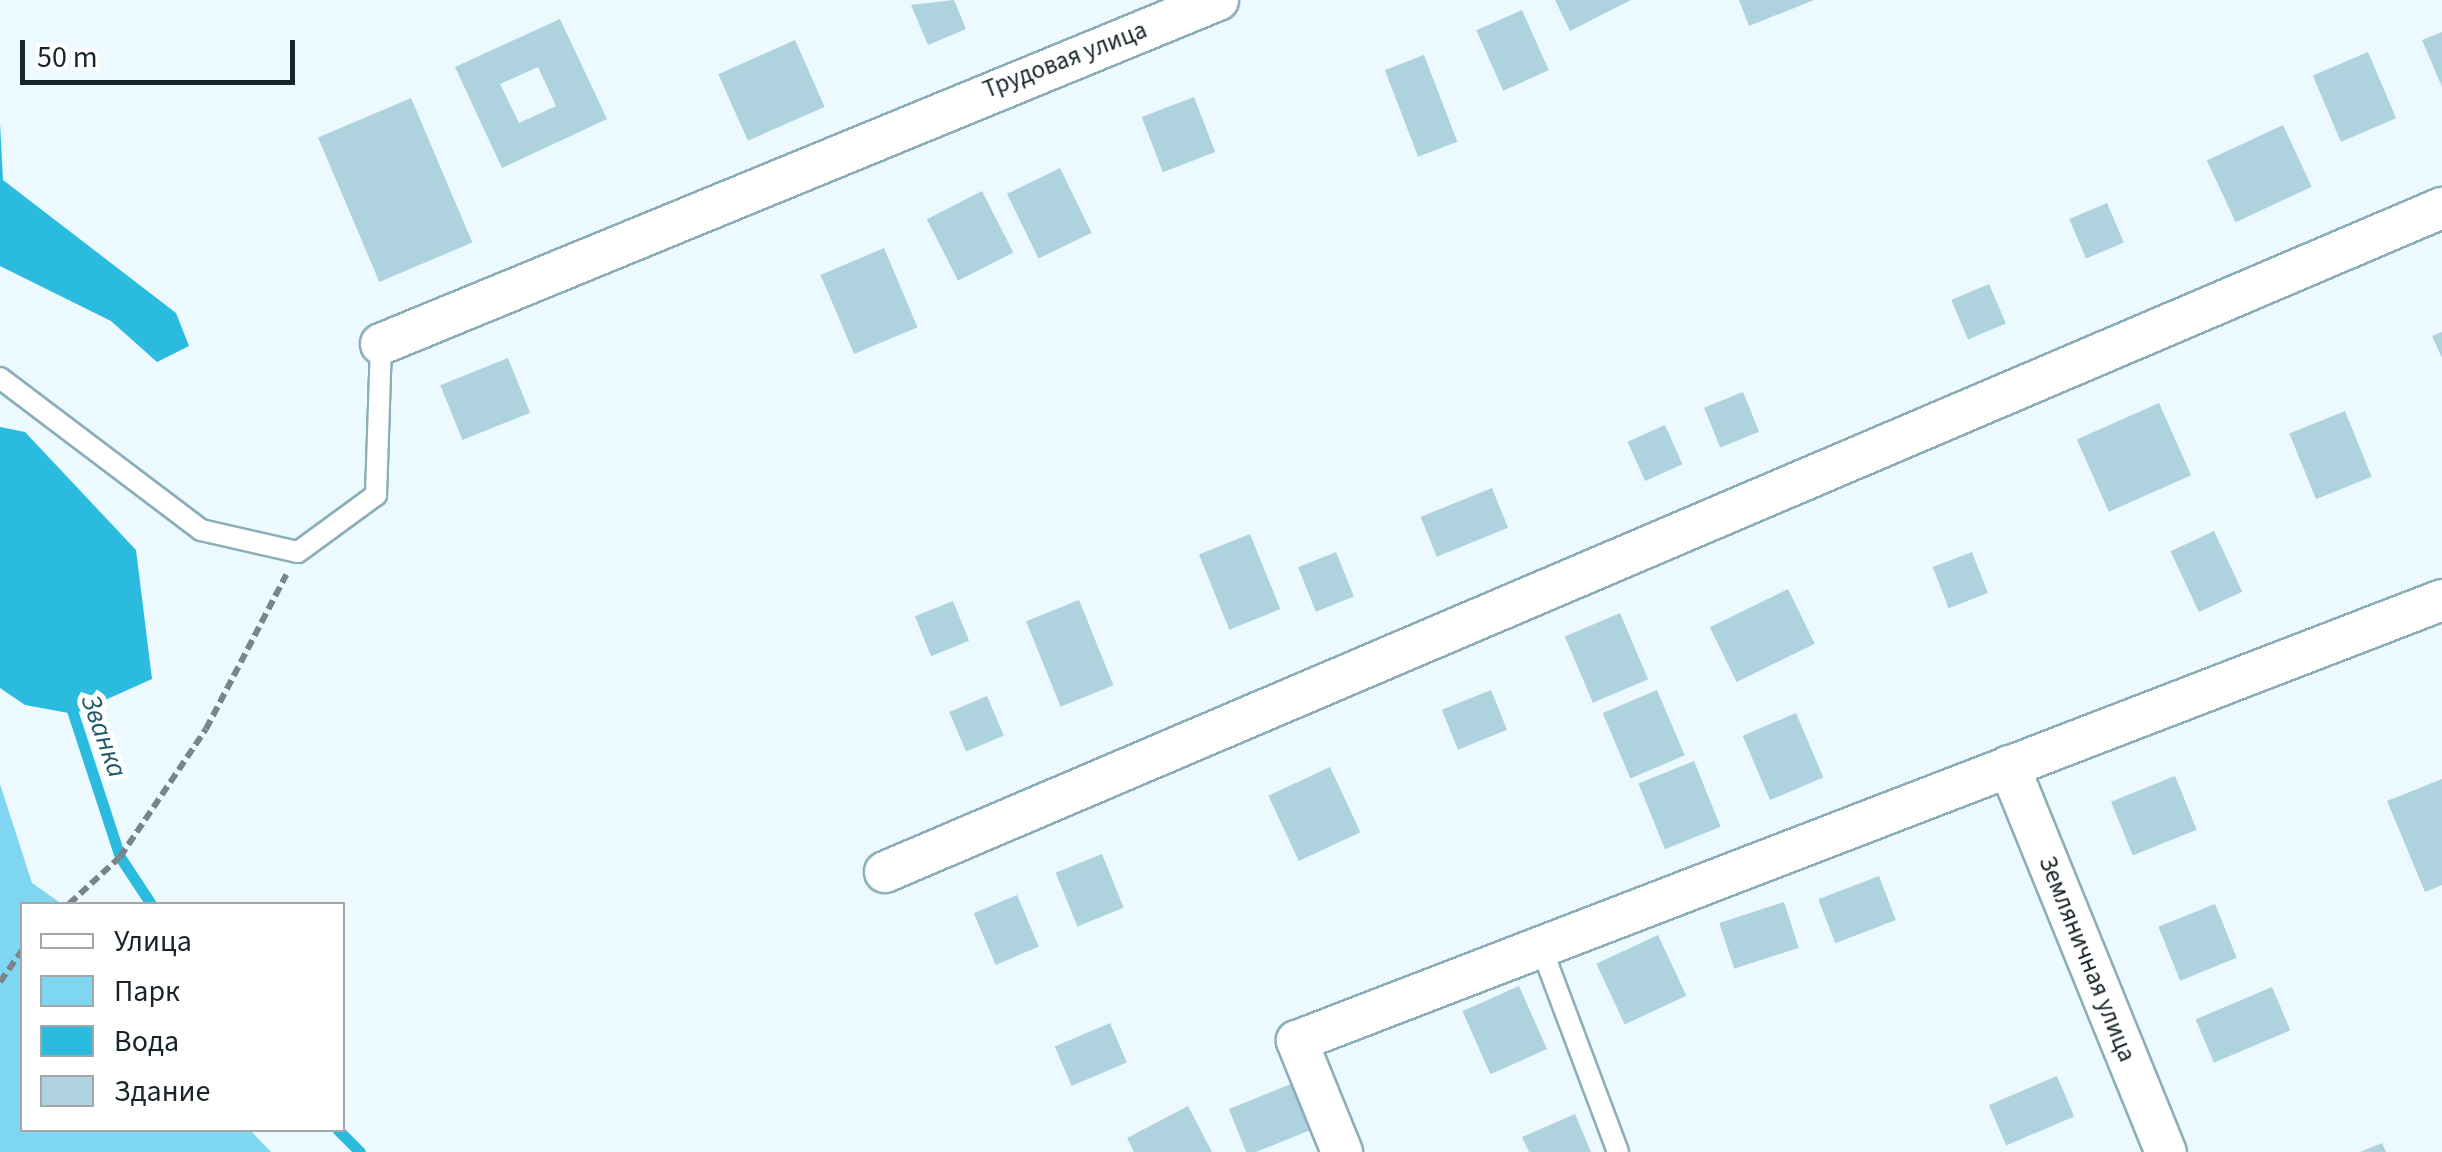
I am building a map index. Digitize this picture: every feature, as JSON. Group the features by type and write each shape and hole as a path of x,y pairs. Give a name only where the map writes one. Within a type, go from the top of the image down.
{"street":[{"name":"Трудовая улица","path":"381,344 967,98 1218,0"},
{"path":"885,872 2442,208"},
{"path":"1342,1152 1298,1042 2442,600"},
{"name":"Земляничная улица","path":"2008,766 2166,1152"}],"lane":[{"path":"0,378 201,530 298,552 376,495 381,344"},
{"path":"1541,947 1618,1152"}],"path":[{"path":"70,902 120,857 206,730 298,552"},
{"path":"0,982 20,953"}],"green space":[{"path":"0,784 32,883 59,902 20,902 20,1132 252,1132 271,1152 0,1152"}],"water":[{"path":"0,123 3,180 176,313 189,346 157,362 111,321 0,266"},
{"path":"0,427 25,432 136,550 152,679 74,714 25,705 0,688"}],"building":[{"path":"954,0 966,29 928,45 911,5"},
{"path":"1555,0 1631,0 1570,31"},
{"path":"1739,0 1814,0 1749,26"},
{"path":"1522,10 1549,70 1503,91 1476,30"},
{"path":"560,19 607,119 502,168 455,67","holes":["538,67 556,106 519,123 500,84"]},
{"path":"2442,32 2442,87 2422,40"},
{"path":"795,40 825,107 748,141 718,74"},
{"path":"2368,52 2396,118 2341,142 2313,75"},
{"path":"1424,55 1457,142 1418,157 1385,70"},
{"path":"1194,97 1215,152 1163,172 1142,117"},
{"path":"411,98 472,243 379,282 318,137"},
{"path":"2283,125 2312,187 2236,222 2207,160"},
{"path":"1060,168 1092,233 1039,259 1007,194"},
{"path":"982,191 1013,252 958,281 927,219"},
{"path":"2107,203 2124,243 2086,259 2069,219"},
{"path":"884,248 918,327 854,354 820,275"},
{"path":"1989,284 2006,324 1968,340 1951,300"},
{"path":"2442,332 2442,358 2432,336"},
{"path":"508,358 530,413 462,440 440,385"},
{"path":"1743,392 1759,432 1720,448 1704,408"},
{"path":"2159,403 2191,475 2109,512 2077,440"},
{"path":"2345,411 2372,477 2316,499 2289,433"},
{"path":"1665,425 1682,464 1645,481 1628,442"},
{"path":"1492,488 1508,528 1437,557 1421,517"},
{"path":"2214,531 2242,592 2199,612 2170,551"},
{"path":"1250,534 1280,609 1229,630 1199,555"},
{"path":"1336,552 1354,597 1316,612 1298,567"},
{"path":"1972,552 1988,593 1949,608 1933,567"},
{"path":"1788,589 1815,644 1737,682 1710,627"},
{"path":"1079,600 1113,685 1061,707 1026,621"},
{"path":"953,601 969,641 931,656 915,616"},
{"path":"1620,613 1648,679 1593,703 1565,636"},
{"path":"1491,690 1507,730 1458,750 1442,710"},
{"path":"1657,690 1685,755 1630,778 1603,713"},
{"path":"987,696 1004,736 966,752 949,712"},
{"path":"1796,713 1823,777 1770,800 1743,736"},
{"path":"1694,761 1721,827 1665,849 1638,783"},
{"path":"1330,767 1360,832 1299,861 1268,796"},
{"path":"2175,776 2197,830 2133,856 2111,802"},
{"path":"2442,779 2442,885 2425,892 2387,801"},
{"path":"1102,854 1124,908 1077,927 1056,873"},
{"path":"1879,876 1896,920 1835,943 1818,899"},
{"path":"1017,895 1039,947 996,965 974,913"},
{"path":"1784,902 1799,948 1734,969 1719,923"},
{"path":"2215,904 2237,958 2180,981 2158,927"},
{"path":"1658,935 1686,996 1625,1024 1596,964"},
{"path":"1519,986 1547,1049 1490,1074 1462,1011"},
{"path":"2272,987 2290,1030 2214,1063 2196,1019"},
{"path":"1110,1023 1127,1063 1072,1086 1055,1046"},
{"path":"2057,1076 2074,1117 2006,1145 1989,1105"},
{"path":"1291,1084 1310,1130 1256,1152 1246,1152 1229,1109"},
{"path":"1188,1106 1212,1152 1134,1152 1127,1138"},
{"path":"1575,1114 1591,1152 1529,1152 1522,1137"},
{"path":"2382,1143 2386,1152 2360,1152"}],"waterway":[{"name":"Званка","path":"69,701 120,857 150,902"},
{"name":"Званка","path":"340,1132 360,1152"}]}
